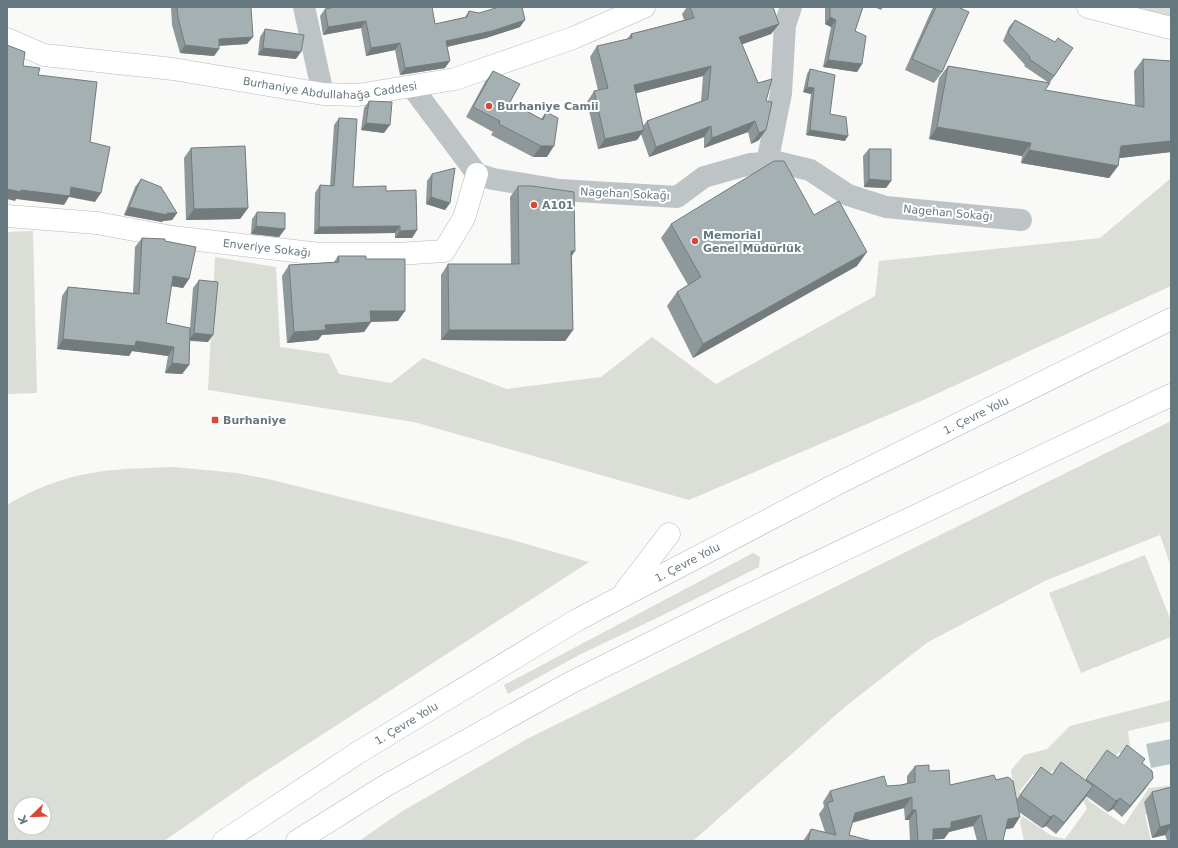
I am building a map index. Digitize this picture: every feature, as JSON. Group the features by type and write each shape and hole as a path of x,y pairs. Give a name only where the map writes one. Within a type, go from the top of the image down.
{"main road":[{"name":"Burhaniye Abdullahağa Caddesi","path":"7,39 44,55 173,70 323,94 358,95 455,79 573,38 644,7"},
{"path":"1088,7 1171,28"},
{"name":"Enveriye Sokağı","path":"7,216 97,223 172,237 320,254 397,254 444,251 464,218 476,174"},
{"name":"1. Çevre Yolu","path":"224,841 359,752 564,628 620,597 834,485 1171,319"},
{"path":"297,841 385,786 570,683 728,605 1171,395"},
{"path":"620,597 670,534"}],"street":[{"path":"304,7 323,94"},
{"path":"767,163 781,94 784,26 791,7"},
{"path":"412,86 476,174"},
{"name":"Nagehan Sokağı","path":"476,174 493,179 560,190 678,197 704,177 750,164 777,162 810,170 848,195 886,207 1021,220"}],"shaded area":[{"path":"1124,7 1171,7 1171,19"},
{"path":"1171,178 1171,286 921,401 689,500 414,422 208,390 215,257 276,267 280,347 329,354 339,374 391,383 423,358 507,389 601,377 652,337 716,384 875,296 879,261 1100,238"},
{"path":"33,231 37,393 7,394 7,232"},
{"path":"1171,421 1171,567 1160,535 1047,580 928,642 846,706 693,841 359,841 401,812 527,739"},
{"path":"173,467 237,473 268,479 505,538 589,562 252,780 164,841 7,841 7,505 45,486 72,477 136,468"},
{"path":"753,553 760,557 759,567 581,654 508,694 504,685"},
{"path":"1145,555 1171,621 1171,637 1081,673 1049,593"},
{"path":"1171,700 1171,721 1128,731 1132,762 1119,752 1109,763 1101,757 1084,780 1095,787 1087,797 1089,801 1124,825 1149,788 1168,786 1169,794 1157,812 1145,815 1151,841 1024,841 1020,822 1022,816 1052,836 1065,839 1087,809 1084,802 1072,790 1075,786 1053,770 1043,780 1033,774 1019,792 1028,802 1018,811 1011,770 1024,755 1047,749 1070,726"},
{"path":"1171,739 1171,764 1151,768 1146,744"}],"building":[{"path":"177,7 251,7 253,37 219,39 219,49 185,45"},
{"path":"335,7 432,7 435,24 467,17 469,11 479,13 499,7 522,7 525,20 492,31 446,41 450,61 405,68 400,43 371,48 366,21 328,27 325,9"},
{"path":"690,7 773,7 779,24 739,37 758,83 772,79 766,101 772,102 766,130 759,133 755,121 712,138 711,126 656,147 647,121 708,99 711,66 634,85 644,130 605,139 594,91 608,88 597,46 632,38 631,34 694,18"},
{"path":"830,7 863,7 855,31 866,36 862,64 828,60 836,20 830,17"},
{"path":"936,7 958,7 969,12 942,72 912,59"},
{"path":"1015,20 1055,42 1058,38 1073,48 1054,76 1029,59 1030,57 1008,33"},
{"path":"265,29 304,35 301,52 263,48"},
{"path":"7,45 25,52 23,66 40,68 38,75 97,82 90,142 110,147 101,193 71,187 70,196 21,190 21,192 7,189"},
{"path":"1143,59 1171,61 1171,141 1121,146 1118,166 1029,150 1031,143 937,127 948,66 1050,83 1045,90 1144,107"},
{"path":"810,69 835,75 830,114 846,117 848,136 810,130 814,88 807,87"},
{"path":"493,71 520,84 510,102 543,120 546,112 558,118 554,146 541,146 499,124 500,121 473,107"},
{"path":"369,101 392,102 390,125 366,123"},
{"path":"339,118 357,119 353,187 386,186 386,191 416,190 417,230 400,231 400,226 319,227 320,185 334,186"},
{"path":"245,146 248,208 194,209 191,148"},
{"path":"869,149 891,149 891,181 869,179"},
{"path":"774,161 784,161 814,215 839,201 867,252 703,344 677,292 701,277 671,224"},
{"path":"455,168 450,203 431,197 432,174"},
{"path":"141,179 161,187 177,213 167,213 167,215 129,207"},
{"path":"518,186 532,186 574,192 575,251 571,251 573,330 449,330 448,264 519,264"},
{"path":"257,212 285,213 285,229 256,226"},
{"path":"142,238 165,239 165,241 196,247 189,279 173,276 166,323 190,328 189,365 172,363 174,347 136,341 135,346 63,339 68,287 139,294"},
{"path":"338,256 366,256 366,259 405,259 405,311 370,311 371,322 325,325 326,330 294,332 289,265 339,262"},
{"path":"199,280 218,282 213,335 194,333"},
{"path":"1127,745 1145,759 1142,763 1152,771 1153,778 1130,806 1120,798 1116,801 1086,779 1107,750 1118,758"},
{"path":"1061,762 1093,786 1064,823 1054,815 1050,817 1020,795 1041,767 1052,775"},
{"path":"929,765 929,771 949,770 950,785 994,775 996,780 1008,777 1013,781 1020,817 1008,819 1003,840 1005,841 987,841 981,815 951,822 951,828 933,829 933,841 918,841 916,810 912,810 912,797 855,813 849,835 872,841 808,841 811,829 836,835 827,803 833,801 830,791 884,776 887,786 915,782 915,766"},
{"path":"1171,787 1171,824 1160,827 1152,792"}],"place":[{"name":"Burhaniye Camii","path":"489,106"},
{"name":"A101","path":"534,205"},
{"name":"Memorial Genel Müdürlük","path":"695,241"},
{"name":"Burhaniye","path":"215,420"}]}
